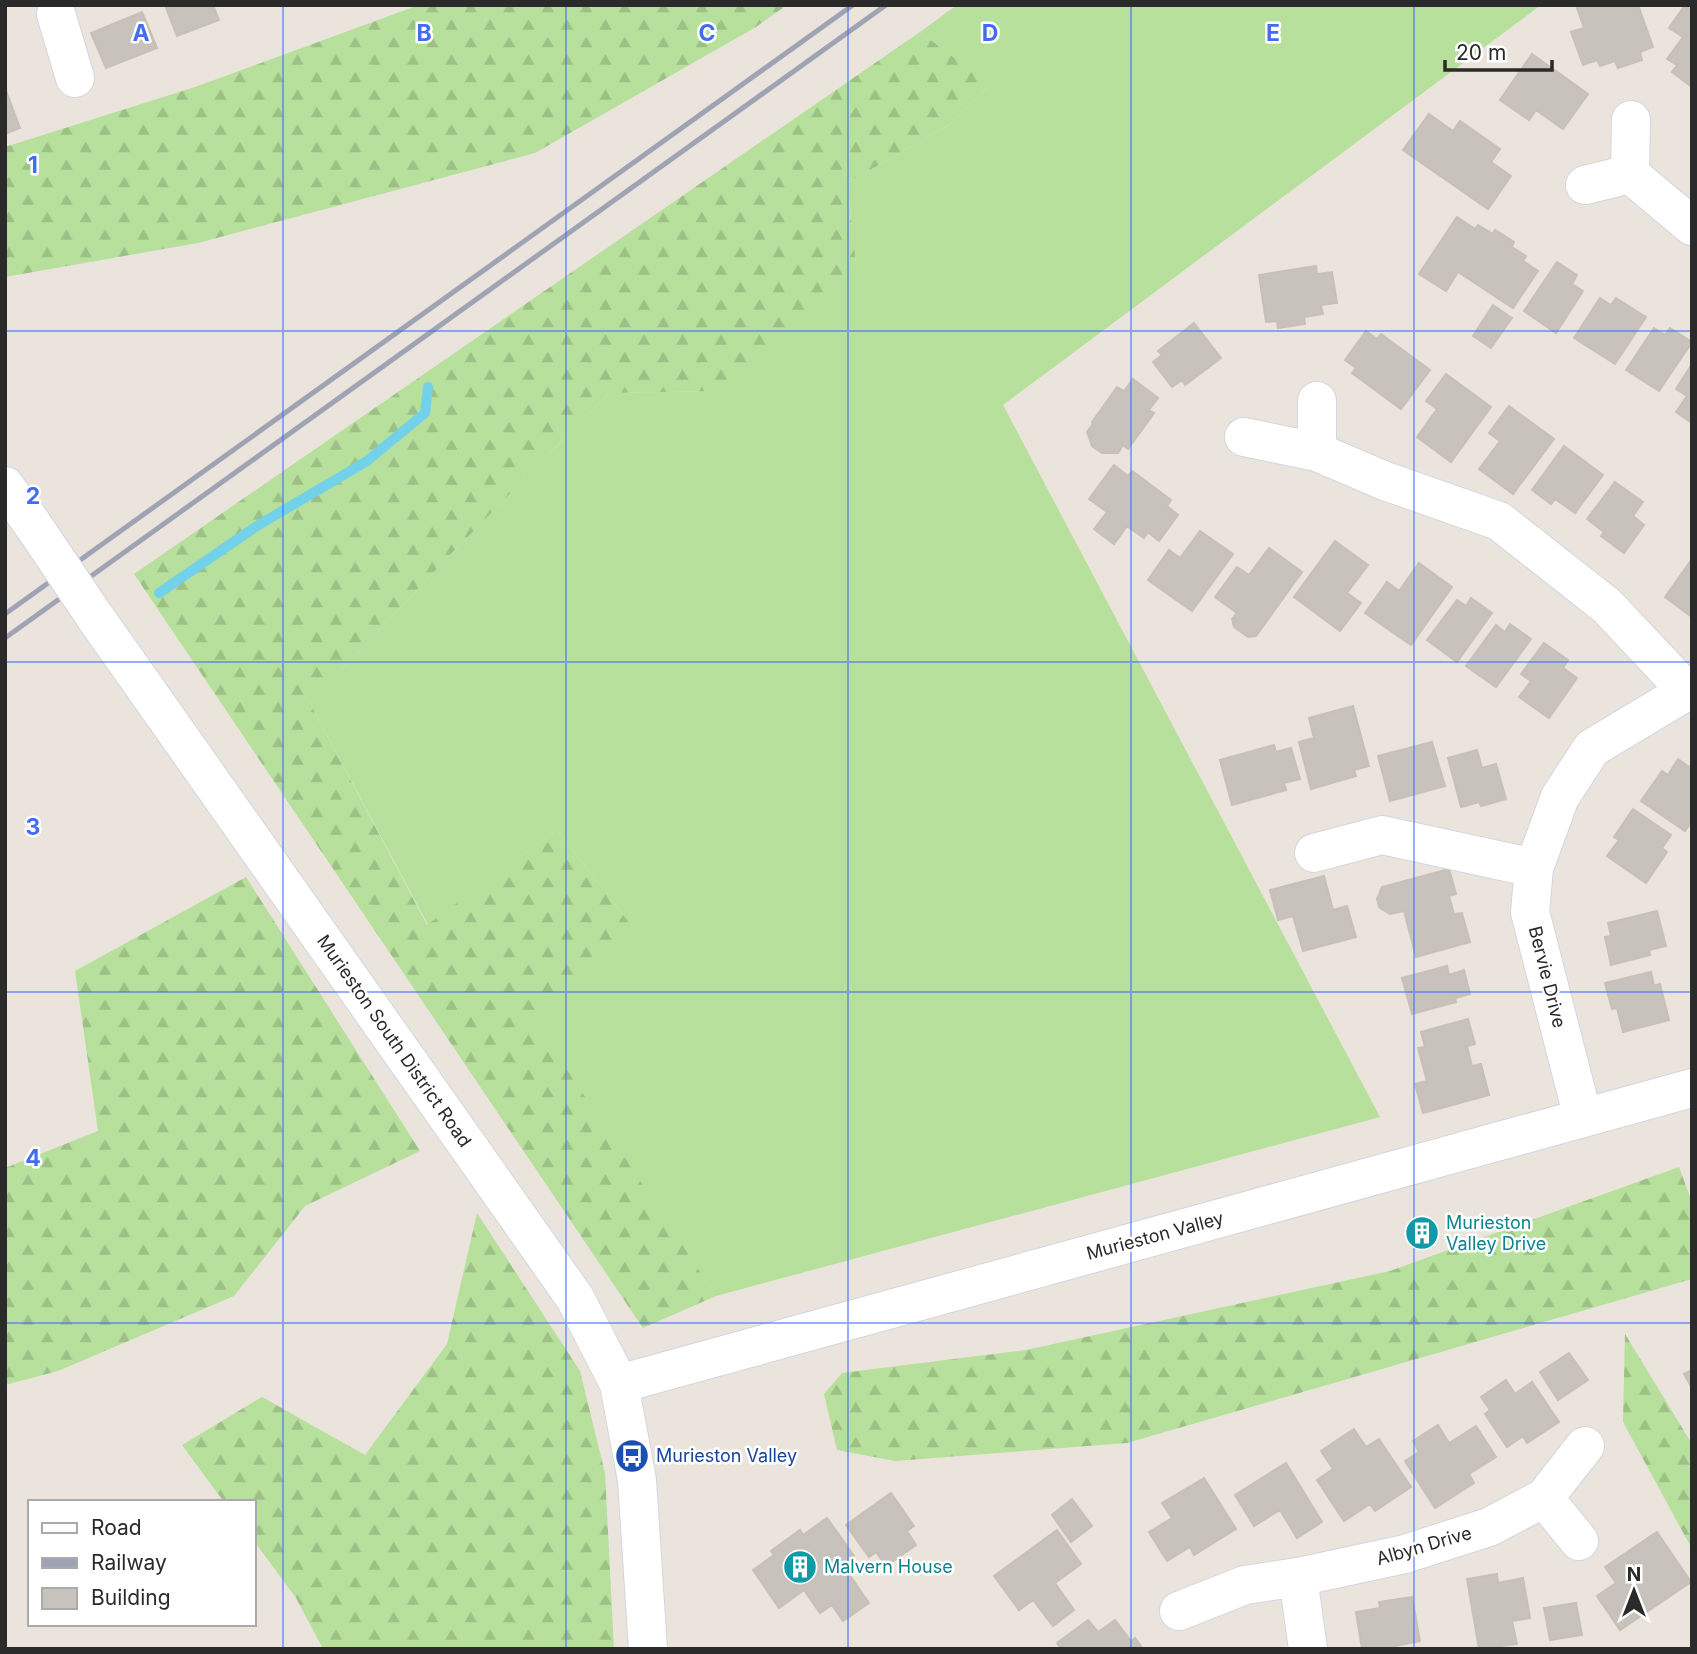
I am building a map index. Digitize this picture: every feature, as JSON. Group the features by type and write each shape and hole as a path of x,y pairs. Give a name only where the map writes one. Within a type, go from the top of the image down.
{"street":[{"path":"51,8 75,78"},
{"path":"1630,174 1631,120"},
{"path":"1585,184 1630,174"},
{"path":"1630,174 1692,226"},
{"path":"1317,401 1317,452"},
{"name":"Bervie Drive","path":"1244,438 1317,452 1385,481 1499,521 1607,606 1689,690 1592,748 1560,797 1534,868 1530,912 1583,1118"},
{"name":"Murieston South District Road","path":"5,486 575,1298 619,1384 637,1480 648,1649"},
{"path":"1314,853 1382,835 1534,868"},
{"name":"Murieston Valley","path":"619,1384 1692,1088"},
{"name":"Albyn Drive","path":"1179,1611 1245,1586 1405,1554 1489,1527 1544,1498 1585,1446"},
{"path":"1544,1498 1579,1541"},
{"path":"1298,1577 1308,1649"}],"green space":[{"path":"419,5 787,5 756,27 535,153 198,243 5,277 5,147 195,87"},
{"path":"957,5 1541,5 1003,405 1380,1117 716,1296 534,1021 635,930 557,830 428,925 310,703 609,393 716,391 856,263 847,183 949,125 989,86 920,32"},
{"path":"920,32 990,85 949,125 847,183 856,263 789,336 716,391 609,393 310,703 427,925 557,830 635,930 535,1021 716,1296 643,1328 134,574"},
{"path":"246,877 420,1151 305,1206 234,1296 58,1371 5,1385 5,1168 98,1131 75,971"},
{"path":"1679,1167 1692,1202 1692,1279 1127,1443 895,1461 837,1450 824,1394 842,1373 1026,1350 1390,1271"},
{"path":"477,1213 580,1371 605,1473 614,1649 323,1649 296,1598 256,1544 256,1500 223,1500 182,1445 262,1397 365,1455 447,1344"},
{"path":"1625,1334 1692,1444 1692,1549 1623,1422"}],"building":[{"path":"165,5 213,5 219,20 177,36"},
{"path":"1576,5 1638,5 1653,47 1640,52 1642,60 1618,68 1615,61 1600,66 1597,60 1583,65 1571,32 1584,28"},
{"path":"1685,5 1692,5 1692,87 1672,72 1677,65 1667,59 1683,37 1669,28"},
{"path":"142,12 157,48 106,68 91,33"},
{"path":"1532,54 1588,94 1563,129 1536,110 1529,120 1500,100"},
{"path":"5,88 20,128 5,134"},
{"path":"1429,114 1453,131 1460,121 1500,149 1491,162 1511,176 1488,209 1403,150"},
{"path":"1457,217 1475,229 1478,225 1493,234 1495,230 1514,242 1512,247 1526,256 1523,261 1538,271 1513,308 1458,272 1446,291 1419,274"},
{"path":"1557,262 1577,275 1572,284 1583,291 1556,333 1524,311"},
{"path":"1316,266 1317,274 1332,272 1337,303 1321,305 1323,314 1304,317 1305,324 1278,328 1277,321 1266,322 1259,275"},
{"path":"1600,298 1611,305 1616,298 1646,317 1615,364 1574,338"},
{"path":"1493,305 1512,318 1491,348 1473,336"},
{"path":"1194,323 1221,358 1185,385 1182,380 1172,387 1153,362 1162,355 1158,351"},
{"path":"1654,328 1665,335 1670,328 1692,342 1659,391 1626,370"},
{"path":"1366,331 1377,339 1381,334 1430,370 1401,409 1352,373 1356,368 1345,360"},
{"path":"1692,364 1692,423 1676,412 1687,396 1676,389"},
{"path":"1446,374 1491,407 1451,462 1417,437 1437,409 1426,401"},
{"path":"1133,379 1158,398 1149,410 1154,413 1128,449 1123,445 1118,453 1102,453 1092,446 1087,432 1117,387 1124,391"},
{"path":"1509,406 1554,439 1513,494 1479,469 1500,441 1489,433"},
{"path":"1564,446 1603,475 1575,513 1555,499 1551,504 1532,490"},
{"path":"1114,465 1128,476 1132,471 1171,500 1167,506 1178,515 1159,541 1148,532 1144,538 1127,526 1114,544 1094,529 1107,512 1089,499"},
{"path":"1615,482 1643,502 1633,516 1644,525 1624,553 1601,536 1604,532 1587,519"},
{"path":"1200,531 1233,554 1192,611 1148,580 1169,550 1180,558"},
{"path":"1335,541 1368,565 1347,593 1361,603 1340,631 1294,597"},
{"path":"1269,548 1302,572 1256,636 1248,637 1234,627 1232,619 1237,613 1215,597 1237,567 1249,575"},
{"path":"1692,559 1692,617 1665,597"},
{"path":"1419,563 1452,587 1411,645 1365,613 1387,582 1399,591"},
{"path":"1471,598 1492,613 1457,662 1427,640 1457,600 1466,606"},
{"path":"1510,624 1531,639 1496,687 1466,666 1496,625 1505,632"},
{"path":"1544,643 1568,660 1563,668 1577,678 1549,718 1519,697 1531,681 1521,674"},
{"path":"1353,706 1369,766 1354,770 1356,776 1311,789 1299,742 1314,738 1309,718"},
{"path":"1432,742 1445,786 1390,801 1378,756"},
{"path":"1274,745 1276,752 1291,748 1300,779 1284,783 1286,790 1232,805 1220,760"},
{"path":"1477,750 1482,768 1496,764 1506,799 1481,806 1479,802 1461,807 1448,758"},
{"path":"1678,759 1692,769 1692,821 1685,831 1641,801 1662,771 1668,775"},
{"path":"1633,809 1671,835 1662,848 1667,852 1646,883 1607,856 1619,840 1614,837"},
{"path":"1449,869 1456,894 1449,896 1454,914 1462,913 1470,942 1416,957 1404,911 1390,914 1379,907 1377,899 1382,887"},
{"path":"1324,876 1333,910 1347,906 1356,937 1303,951 1293,916 1278,920 1270,890"},
{"path":"1657,911 1666,946 1649,950 1650,955 1611,965 1605,937 1611,936 1608,923"},
{"path":"1447,966 1449,975 1464,970 1470,994 1455,998 1456,1002 1412,1014 1402,978"},
{"path":"1651,972 1654,986 1660,984 1669,1020 1623,1032 1617,1008 1612,1009 1605,983"},
{"path":"1468,1019 1475,1044 1467,1046 1472,1066 1481,1064 1489,1095 1423,1113 1415,1084 1427,1081 1418,1048 1425,1047 1421,1032"},
{"name":"Murieston Valley Drive","path":"1428,1223 1431,1238 1415,1242 1412,1227"},
{"path":"1569,1353 1588,1380 1558,1400 1540,1372"},
{"path":"1692,1370 1692,1388 1684,1374"},
{"path":"1506,1380 1515,1394 1532,1382 1559,1422 1527,1443 1523,1436 1507,1447 1485,1414 1490,1410 1481,1397"},
{"path":"1438,1425 1449,1443 1476,1426 1496,1457 1469,1474 1474,1483 1435,1508 1405,1461 1419,1452 1413,1441"},
{"path":"1354,1429 1366,1447 1379,1439 1411,1487 1375,1511 1370,1504 1344,1521 1317,1480 1333,1469 1321,1451"},
{"path":"1286,1463 1322,1522 1297,1538 1280,1510 1254,1526 1235,1495"},
{"path":"1204,1478 1236,1529 1194,1555 1190,1547 1167,1561 1149,1532 1172,1518 1162,1503"},
{"path":"891,1493 914,1526 907,1531 916,1545 886,1566 876,1552 869,1557 846,1525"},
{"path":"1072,1499 1092,1526 1071,1542 1052,1515"},
{"name":"Malvern House","path":"827,1518 854,1556 842,1564 869,1603 843,1621 832,1605 820,1613 804,1590 779,1608 753,1570 774,1555 771,1551 800,1530 803,1535"},
{"path":"1057,1530 1081,1564 1055,1583 1074,1610 1053,1626 1033,1600 1019,1610 994,1576"},
{"path":"1657,1532 1691,1582 1620,1630 1597,1596 1616,1583 1605,1567"},
{"path":"1497,1574 1498,1583 1523,1578 1530,1618 1512,1621 1517,1644 1479,1649 1467,1579"},
{"path":"1412,1597 1420,1641 1395,1646 1395,1649 1362,1649 1356,1612 1380,1608 1379,1602"},
{"path":"1576,1603 1582,1635 1550,1640 1544,1608"},
{"path":"1088,1620 1098,1632 1115,1620 1131,1641 1135,1638 1143,1649 1061,1649 1057,1643"}],"waterway":[{"path":"159,593 257,526 367,461 425,413 428,387"}],"railway":[{"path":"5,614 853,5"},
{"path":"5,638 886,5"}],"place":[{"name":"Murieston Valley Drive","path":"1422,1233"},
{"name":"Murieston Valley","path":"632,1456"},
{"name":"Malvern House","path":"800,1567"}]}
